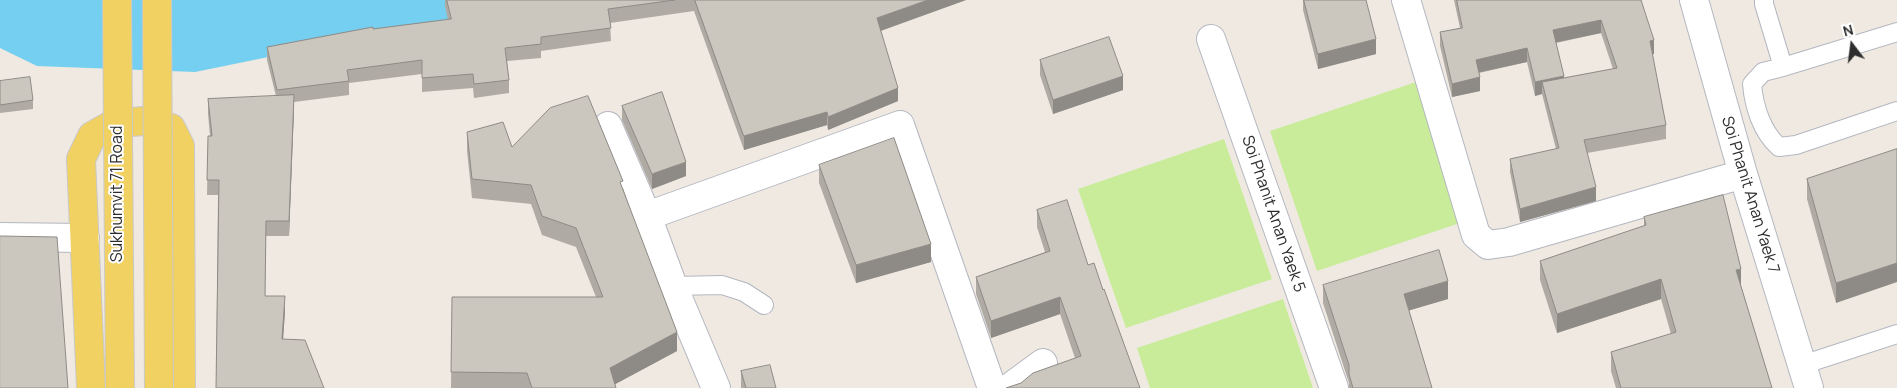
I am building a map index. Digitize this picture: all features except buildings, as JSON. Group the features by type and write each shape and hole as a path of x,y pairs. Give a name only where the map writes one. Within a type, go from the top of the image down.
{"main road":[{"name":"Sukhumvit 71 Road","path":"117,0 120,388"},
{"path":"157,0 159,388"},
{"path":"91,388 81,159 92,136 115,123 144,121 171,128 180,146 181,388"}],"street":[{"path":"1406,0 1476,234 1488,245 1509,242 1743,174"},
{"name":"Soi Phanit Anan Yaek 7","path":"1694,0 1743,174 1806,376"},
{"name":"Soi Phanit Anan Yaek 5","path":"1212,39 1334,388"},
{"path":"647,216 900,125 992,388"},
{"path":"608,126 647,216 673,286 716,388"},
{"path":"0,238 85,238"},
{"path":"1009,388 1043,363"}],"lane":[{"path":"1764,0 1783,66"},
{"path":"1897,32 1763,72 1752,84 1754,99 1768,137 1779,147 1796,146 1897,111"},
{"path":"673,286 722,285 744,292 764,305"},
{"path":"1806,376 1897,334"}],"green space":[{"path":"1416,82 1463,222 1317,271 1270,131"},
{"path":"1224,139 1272,279 1126,328 1078,189"},
{"path":"1283,299 1313,388 1150,388 1137,348"}],"water":[{"path":"0,0 547,0 195,72 37,66 0,48"}]}
